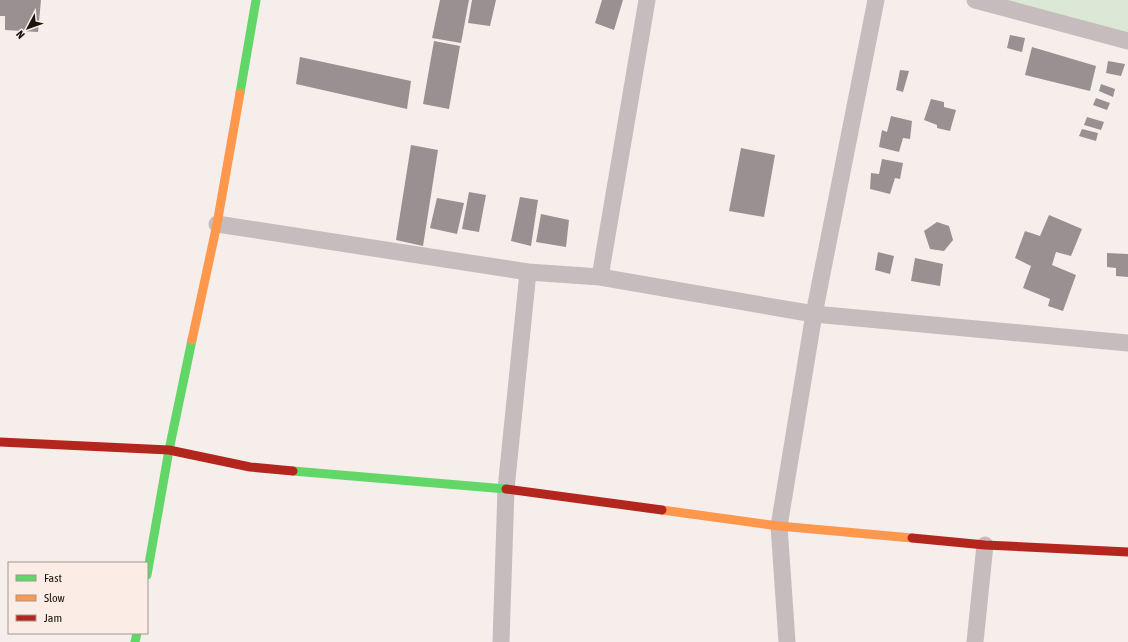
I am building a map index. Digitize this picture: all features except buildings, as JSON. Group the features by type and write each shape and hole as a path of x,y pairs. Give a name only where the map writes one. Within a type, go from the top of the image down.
{"street":[{"path":"148,569 169,450 217,224 256,0"},
{"path":"600,277 647,0"},
{"path":"787,642 779,526 814,314 876,0"},
{"path":"975,0 1128,41"},
{"path":"217,224 528,272 600,277 814,314 1128,343"},
{"path":"501,642 506,489 528,272"},
{"path":"0,442 169,450 250,467 506,489 779,526 985,545 1128,552"},
{"path":"975,642 985,545"}],"green space":[{"path":"989,0 1128,0 1128,37"}],"traffic: fast":[{"path":"240,93 256,0"},
{"path":"148,569 169,450 192,340"},
{"path":"293,471 506,489"},
{"path":"135,642 137,634"}],"traffic: slow":[{"path":"192,340 217,224 240,93"},
{"path":"662,510 779,526 912,538"}],"traffic: jam":[{"path":"0,442 169,450 250,467 293,471"},
{"path":"506,489 662,510"},
{"path":"912,538 985,545 1128,552"}]}
